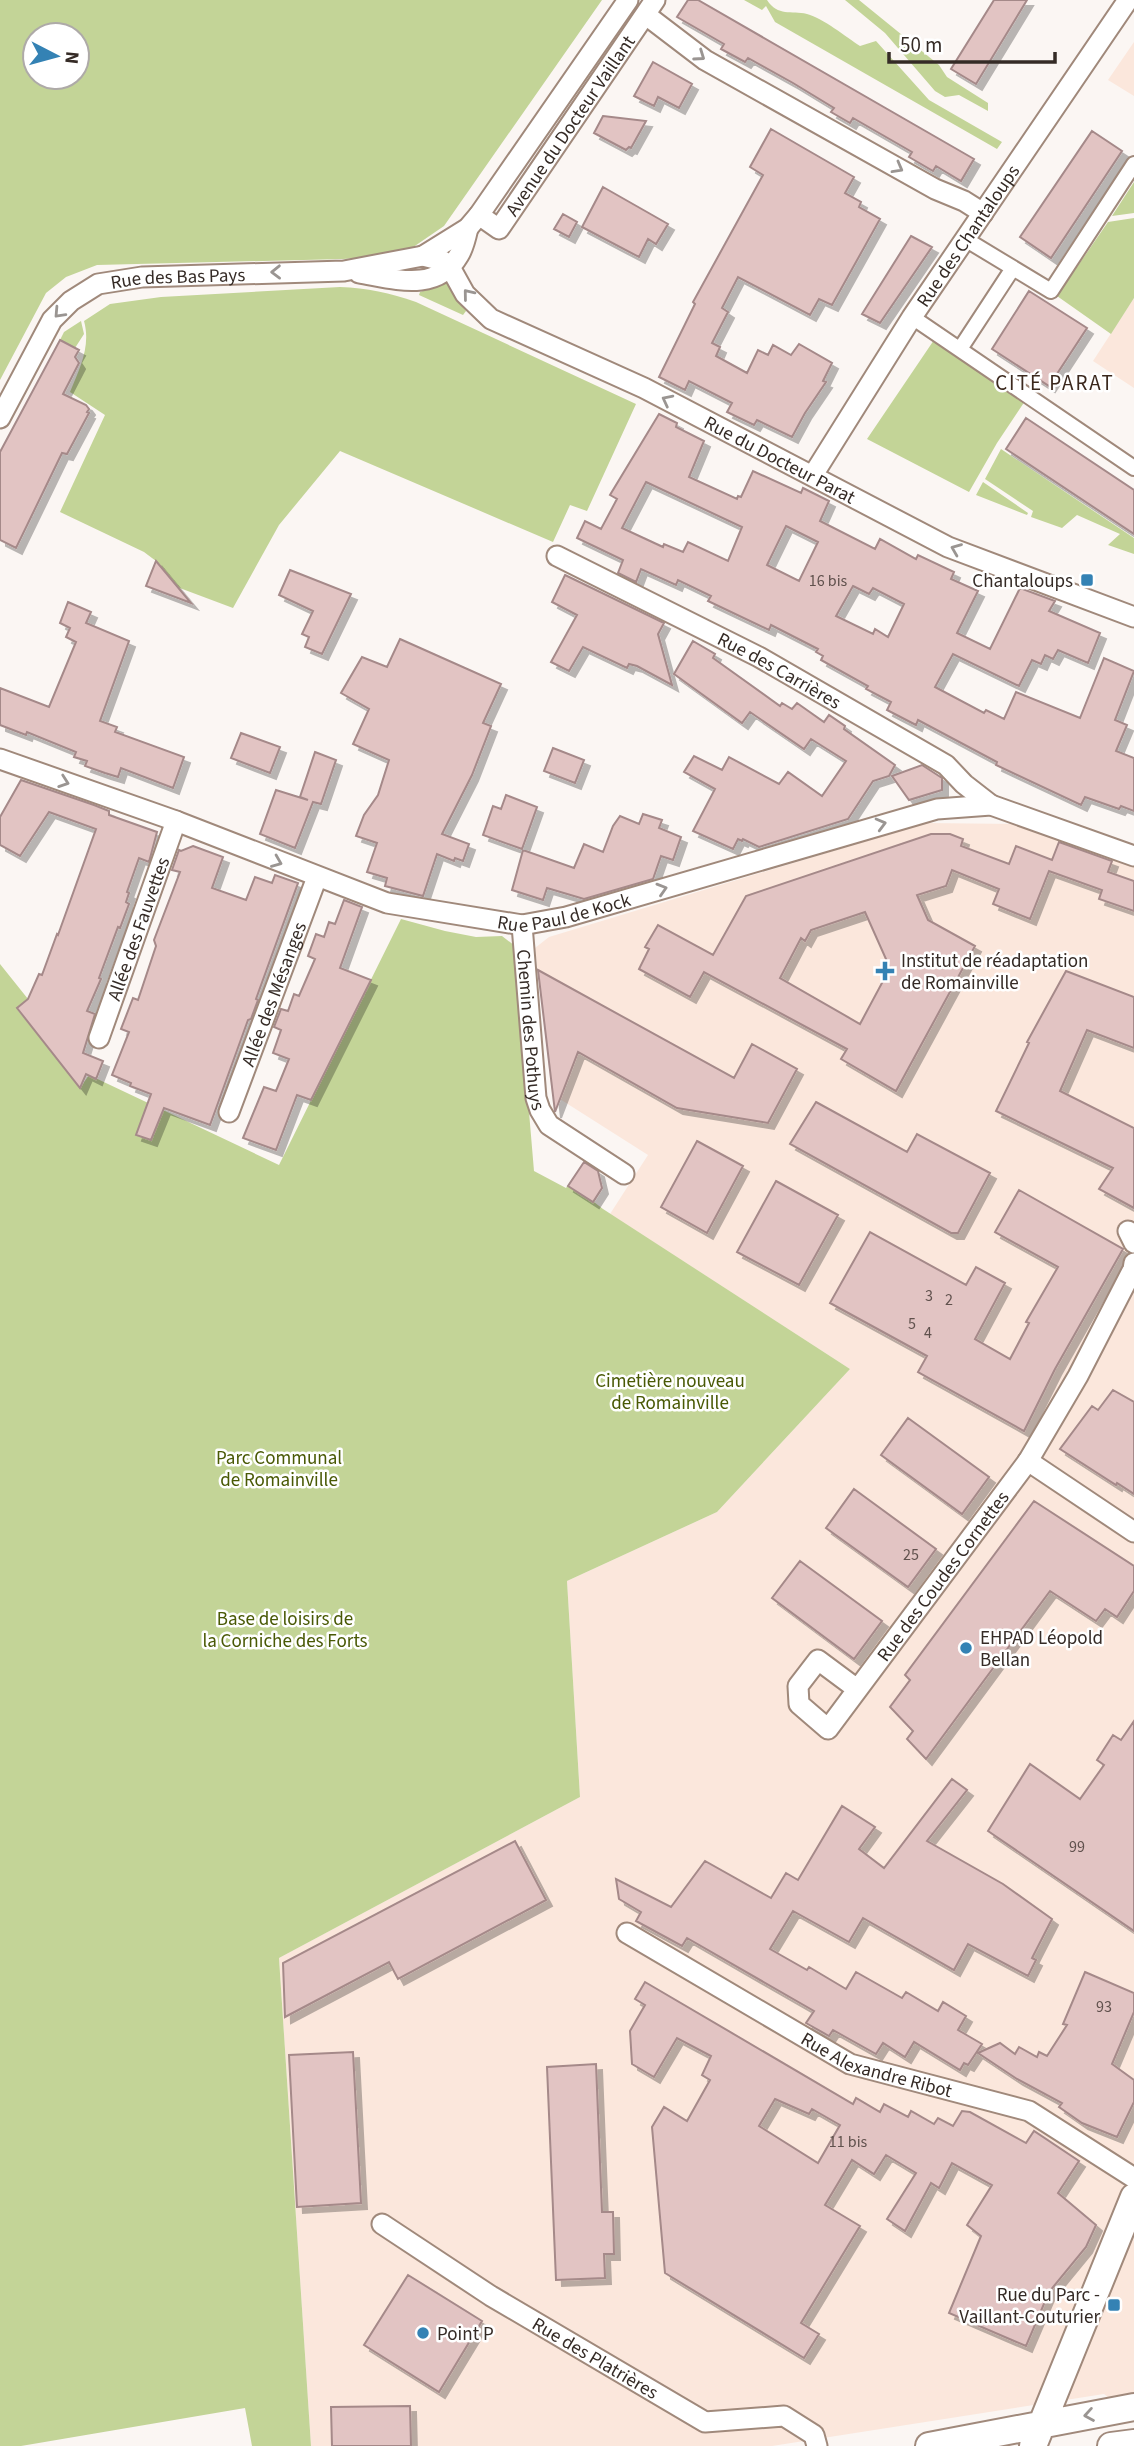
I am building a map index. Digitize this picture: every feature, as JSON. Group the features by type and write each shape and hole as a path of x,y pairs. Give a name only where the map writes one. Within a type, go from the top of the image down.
{"main road":[{"path":"1038,2434 1134,2197"},
{"path":"929,2446 1038,2434 1134,2407"},
{"path":"1111,2446 1134,2443"}],"street":[{"name":"Avenue du Docteur Vaillant","path":"450,267 460,254 474,222 628,0"},
{"name":"Rue des Chantaloups","path":"813,475 912,317 1128,0"},
{"name":"Avenue du Docteur Vaillant","path":"423,256 474,222 499,229 650,7"},
{"path":"650,7 705,60 935,189 964,201 983,213"},
{"path":"965,239 1051,291 1134,164"},
{"path":"423,256 443,261 450,267"},
{"name":"Rue des Bas Pays","path":"0,418 52,320 71,301 98,284 142,277 344,271 423,256"},
{"name":"Rue des Bas Pays","path":"344,271 405,281 431,280 450,267"},
{"name":"Rue du Docteur Parat","path":"450,267 465,294 491,319 644,388 948,547 1134,617"},
{"path":"960,349 1013,268"},
{"path":"912,317 1134,467"},
{"name":"Rue des Carrières","path":"556,556 771,664 947,765 964,784 991,805"},
{"name":"Rue Paul de Kock","path":"0,759 176,821 387,903 522,925 566,917 937,809 991,805 1134,856"},
{"name":"Allée des Fauvettes","path":"99,1038 176,821"},
{"name":"Allée des Mésanges","path":"229,1112 317,877"},
{"name":"Chemin des Pothuys","path":"522,925 536,1098 540,1110 549,1125 624,1174"},
{"name":"Rue des Coudes Cornettes","path":"857,1689 1028,1461 1078,1376 1134,1263"},
{"path":"1028,1461 1134,1532"},
{"name":"Rue Alexandre Ribot","path":"627,1933 849,2064 1030,2111 1134,2178"},
{"name":"Rue des Platrières","path":"382,2224 491,2296 705,2422 784,2416 814,2435 817,2446"}],"shaded area":[{"path":"1134,42 1134,96 1108,80"},
{"path":"1134,298 1134,388 1093,361"},
{"path":"925,823 1023,824 1134,867 1134,2417 1104,2394 772,2446 311,2446 279,1958 580,1797 567,1581 717,1512 850,1369 610,1214 648,1155 552,1094 535,948 549,937"}],"green space":[{"path":"0,0 602,0 444,226 406,252 343,259 97,265 66,277 46,293 0,380"},
{"path":"744,0 767,0 780,11 813,16 860,46 876,41 929,100 1002,142 997,149 775,22 766,6 762,10"},
{"path":"845,0 859,0 939,65 947,77 988,103 988,111 959,95 945,97 935,91 885,33"},
{"path":"1134,182 1134,213 1112,216"},
{"path":"1134,218 1134,298 1111,334 1057,296 1108,222"},
{"path":"449,282 466,311 463,315 419,295 420,292"},
{"path":"340,287 378,292 416,302 636,404 587,511 570,505 553,542 340,451 279,525 233,608 177,587 156,561 144,552 60,512 105,415 70,392 85,348 84,321 110,304 161,297"},
{"path":"81,321 84,334 75,348 60,340 64,332"},
{"path":"934,340 1025,401 969,492 867,439"},
{"path":"1001,449 1134,538 1134,554 1108,545 1120,534 1077,515 1062,528 1031,517 1033,511 985,479"},
{"path":"983,482 1028,513 1027,515 976,495"},
{"name":"Parc Communal de Romainville","path":"401,919 476,937 502,936 515,946 534,1171 566,1188 585,1161 597,1169 602,1188 594,1202 850,1369 717,1512 567,1581 580,1797 279,1958 311,2446 252,2446 245,2408 21,2446 0,2446 0,964 28,999 17,1009 80,1088 89,1075 279,1165"}],"building":[{"path":"688,0 698,0 974,159 961,181 936,166 933,171 909,157 912,152 853,118 850,123 831,112 834,108 748,58 745,62 721,49 724,44 677,17"},
{"path":"994,0 1027,0 976,84 951,69"},
{"path":"653,62 692,84 679,108 658,97 654,106 634,96"},
{"path":"603,116 646,121 631,148 626,150 594,133"},
{"path":"771,129 854,177 845,193 861,202 859,207 880,219 832,305 819,299 810,315 738,277 722,308 728,312 712,343 720,347 716,356 747,373 758,350 768,355 773,345 791,355 799,344 832,363 823,381 826,382 792,437 757,420 754,425 727,412 732,403 689,381 685,390 659,377 695,304 693,302 763,175 750,167"},
{"path":"1092,131 1122,151 1051,258 1020,237"},
{"path":"603,187 668,224 656,244 648,239 639,257 582,227"},
{"path":"563,214 577,222 569,237 554,229"},
{"path":"911,236 932,247 880,323 862,314"},
{"path":"1029,291 1087,328 1049,386 992,349"},
{"path":"60,340 79,350 75,357 79,363 63,394 86,405 89,413 67,454 62,453 16,548 0,540 0,452"},
{"path":"659,414 677,423 676,427 704,441 689,477 737,499 738,496 741,497 753,471 801,493 803,488 829,501 820,521 875,549 880,539 916,559 918,555 954,572 951,579 978,591 957,633 990,649 1020,588 1055,601 1049,611 1100,633 1088,663 1058,650 1053,659 1045,655 1041,664 1032,660 1019,686 953,654 935,687 984,713 986,710 1004,719 1016,692 1080,718 1104,658 1134,671 1115,720 1127,725 1116,751 1134,758 1134,811 1121,806 1119,809 1085,797 1081,805 996,765 997,762 918,720 916,725 887,710 891,702 866,689 868,686 821,660 823,656 816,652 818,649 771,625 769,630 708,601 711,596 678,580 676,585 641,569 636,582 618,573 623,560 577,538 585,521 601,529 617,499 610,495","holes":["646,482 742,527 728,561 688,542 683,552 664,544 663,547 622,528","786,526 818,542 799,581 767,565","853,586 869,594 873,588 904,604 888,637 875,629 873,634 836,616"]},
{"path":"1026,418 1134,490 1134,534 1006,449"},
{"path":"156,561 191,603 146,586"},
{"path":"290,570 351,594 322,654 305,647 309,637 302,634 313,611 279,595"},
{"path":"565,575 664,623 658,634 672,685 637,666 629,664 627,668 583,647 569,671 551,662 577,615 552,602"},
{"path":"68,602 91,612 86,623 129,641 100,721 117,727 115,732 184,757 173,788 121,768 118,777 85,766 87,761 74,757 76,752 27,732 26,735 0,725 0,688 49,707 76,642 66,637 70,628 60,623"},
{"path":"400,639 501,684 483,723 491,726 472,775 442,834 469,844 463,861 455,858 454,861 437,854 423,896 385,886 387,878 367,872 377,843 356,836 364,815 378,795 389,760 353,744 369,709 341,693 362,657 387,667"},
{"path":"693,641 715,654 713,658 780,706 782,703 792,709 797,703 824,722 829,715 845,726 844,729 895,765 889,776 873,781 848,819 759,847 738,839 733,849 693,831 715,789 684,772 694,756 722,770 729,757 779,784 788,772 822,796 846,761 811,739 804,749 750,712 742,723 674,674"},
{"path":"241,733 280,747 270,773 231,758"},
{"path":"553,748 584,760 575,783 544,771"},
{"path":"315,752 336,760 321,804 313,802 295,848 260,834 276,790 308,800 300,797"},
{"path":"922,765 942,778 942,790 909,800 892,776"},
{"path":"21,780 94,805 109,811 109,815 157,832 149,862 139,858 127,892 126,902 129,904 87,1011 95,1014 83,1053 103,1061 96,1079 86,1074 80,1088 17,1008 28,999 39,974 42,975 96,829 49,812 20,856 0,845 0,817"},
{"path":"506,795 537,807 522,849 483,835 493,806 501,809"},
{"path":"643,814 662,820 659,828 681,837 673,860 661,856 653,879 584,899 547,888 543,900 512,890 523,850 574,868 584,844 603,852 620,816 639,824"},
{"path":"931,834 950,834 963,839 961,846 1009,864 1016,846 1052,860 1059,842 1112,861 1108,872 1134,881 1134,911 1099,899 1102,890 1049,871 1030,919 993,904 999,889 952,870 946,886 917,895 928,920 975,946 896,1091 841,1059 847,1049 704,972 690,997 639,969 649,949 645,947 658,925 713,955 746,896","holes":["865,912 890,968 860,1024 780,978 801,938 805,941 811,930"]},
{"path":"193,846 223,857 212,888 246,900 255,877 272,883 275,875 298,883 256,999 258,1000 251,1019 248,1020 210,1125 164,1108 151,1140 136,1135 151,1094 112,1075 129,1032 121,1029 133,998 138,1000 156,946 154,940 180,872 172,870 179,850"},
{"path":"344,900 362,907 340,968 371,980 311,1100 297,1095 276,1150 243,1138 264,1087 276,1091 289,1059 273,1053 281,1030 274,1027 281,1009 288,1011 294,994 299,996 315,959 308,956 316,934 324,937 329,922 335,924"},
{"path":"538,970 734,1078 752,1044 797,1069 768,1123 677,1108 578,1052 555,1112"},
{"path":"1066,971 1134,997 1134,1048 1087,1030 1060,1091 1134,1128 1134,1208 1099,1189 1113,1168 996,1111 1029,1043 1027,1042"},
{"path":"816,1102 907,1152 917,1134 990,1173 958,1233 951,1233 790,1144"},
{"path":"697,1141 743,1166 707,1233 661,1207"},
{"path":"584,1162 598,1171 602,1188 593,1202 568,1186"},
{"path":"776,1181 838,1215 799,1285 737,1252"},
{"path":"1019,1190 1123,1249 1055,1369 1024,1431 918,1372 927,1356 830,1303 870,1232 966,1285 976,1267 1005,1283 975,1339 1010,1359 1029,1323 1026,1322 1058,1267 995,1232"},
{"path":"1113,1390 1134,1402 1134,1494 1060,1449 1092,1406 1098,1410"},
{"path":"908,1418 989,1477 962,1514 881,1455"},
{"path":"854,1489 936,1549 908,1587 826,1528"},
{"name":"EHPAD Léopold Bellan","path":"1034,1501 1134,1566 1134,1591 1117,1617 1105,1609 1096,1621 1050,1591 926,1759 907,1739 913,1731 890,1707 910,1680 905,1675"},
{"path":"800,1561 882,1621 854,1659 772,1598"},
{"path":"1134,1721 1134,1931 988,1831 1030,1764 1080,1799 1104,1765 1097,1760 1113,1735 1121,1740"},
{"path":"952,1779 967,1790 927,1841 1003,1884 1052,1919 1032,1958 1036,1960 1028,1976 968,1944 954,1970 863,1918 849,1942 793,1911 770,1949 807,1970 809,1967 846,1989 856,1972 902,1998 906,1992 938,2011 943,2002 966,2016 958,2030 982,2044 968,2065 964,2063 960,2070 914,2042 905,2057 883,2043 876,2054 833,2030 829,2036 806,2023 814,2011 687,1938 682,1946 636,1921 641,1912 619,1899 616,1879 671,1907 705,1861 771,1898 786,1873 798,1880 842,1806 875,1827 859,1849 884,1868"},
{"path":"515,1841 546,1900 398,1979 389,1962 285,2017 283,1963"},
{"path":"1085,1972 1134,1993 1134,2012 1112,2064 1134,2080 1134,2102 1117,2137 1082,2123 1059,2107 1062,2103 1017,2079 978,2053 1000,2043 1015,2054 1019,2047 1037,2057 1039,2052 1047,2056 1067,2025 1063,2024"},
{"path":"645,1982 853,2104 856,2098 880,2112 884,2104 908,2117 911,2111 934,2124 938,2118 953,2126 962,2111 970,2112 1026,2143 1034,2131 1079,2161 1058,2193 1096,2225 1086,2247 1049,2292 1026,2346 949,2313 981,2236 967,2225 992,2185 952,2163 939,2188 931,2183 905,2231 887,2219 916,2173 886,2155 874,2174 852,2160 825,2205 860,2226 801,2323 819,2334 804,2358 665,2273 652,2127 664,2107 687,2121 710,2080 702,2075 711,2056 677,2038 654,2077 632,2064 630,2031 645,2005 635,1999","holes":["775,2099 809,2114 812,2109 840,2125 818,2163 759,2126"]},
{"path":"353,2052 361,2203 297,2207 289,2055"},
{"path":"596,2064 602,2212 613,2212 614,2254 604,2254 605,2278 556,2280 547,2067"},
{"name":"Point P","path":"408,2275 482,2321 439,2392 364,2345"},
{"path":"410,2406 411,2446 332,2446 331,2407"}],"place":[{"name":"Chantaloups","path":"1087,580"},
{"name":"Institut de réadaptation de Romainville","path":"885,971"},
{"name":"EHPAD Léopold Bellan","path":"966,1648"},
{"name":"Rue du Parc - Vaillant-Couturier","path":"1114,2305"},
{"name":"Point P","path":"423,2333"}],"district":[{"name":"CITÉ PARAT","path":"1055,383"}],"park label":[{"name":"Cimetière nouveau de Romainville","path":"670,1391"},
{"name":"Base de loisirs de la Corniche des Forts","path":"285,1629"}]}
